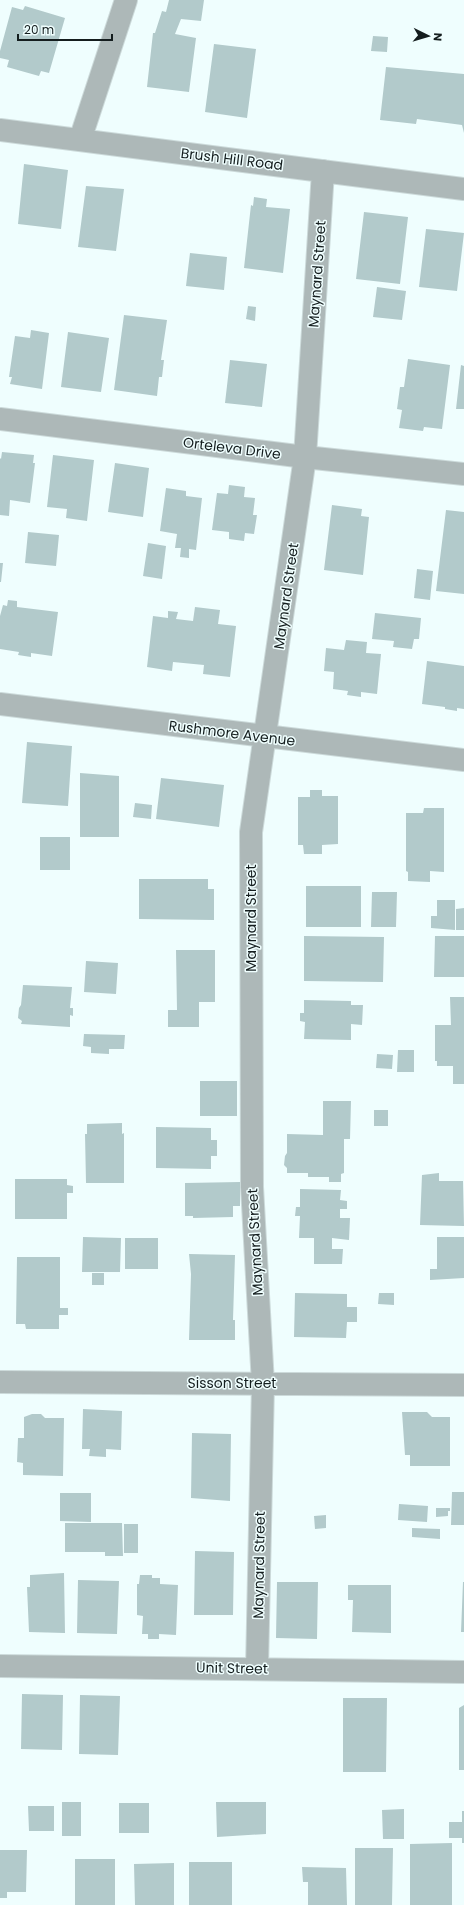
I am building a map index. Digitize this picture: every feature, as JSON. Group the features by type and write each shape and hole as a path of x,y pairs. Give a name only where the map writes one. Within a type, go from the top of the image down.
{"street":[{"path":"80,140 126,0"},
{"name":"Brush Hill Road","path":"0,130 464,189"},
{"name":"Maynard Street","path":"257,1668 262,1384 252,1187 251,832 266,737 305,457 323,171"},
{"name":"Orteleva Drive","path":"0,419 305,457 464,474"},
{"name":"Rushmore Avenue","path":"0,704 464,760"},
{"name":"Sisson Street","path":"0,1382 464,1385"},
{"name":"Unit Street","path":"0,1666 257,1668 464,1672"}],"building":[{"path":"169,0 204,0 201,21 181,19 175,34 196,38 189,92 147,87 153,33 155,33 162,11 166,12"},
{"path":"25,6 65,18 49,73 41,71 39,76 7,67 9,60 0,58 0,51 12,7 23,10"},
{"path":"373,36 388,37 387,52 371,51"},
{"path":"214,44 256,49 247,118 205,112"},
{"path":"386,67 464,74 464,133 462,125 417,119 416,124 380,120"},
{"path":"24,164 68,170 61,229 18,224"},
{"path":"86,186 124,189 116,251 78,247"},
{"path":"254,197 267,199 266,207 290,209 283,273 244,268 251,205 253,206"},
{"path":"364,212 408,217 400,284 356,279"},
{"path":"426,229 464,233 457,291 419,287"},
{"path":"190,253 227,257 224,290 186,286"},
{"path":"377,287 406,291 402,320 373,317"},
{"path":"248,306 256,307 255,321 246,319"},
{"path":"124,315 167,320 161,360 164,360 162,377 159,377 157,396 114,390"},
{"path":"31,330 49,333 42,389 10,384 12,377 9,377 15,336 30,338"},
{"path":"68,332 109,338 101,392 61,387"},
{"path":"408,359 450,365 442,429 424,427 423,431 399,428 402,410 397,409 400,387 404,387"},
{"path":"230,360 267,364 262,407 225,403"},
{"path":"461,365 464,366 464,409 456,409"},
{"path":"2,452 34,455 33,463 35,463 30,503 10,500 9,516 0,515 0,458 1,459"},
{"path":"53,455 94,460 87,521 66,518 67,509 47,507"},
{"path":"115,463 149,468 143,517 108,512"},
{"path":"229,485 245,487 244,497 255,498 253,515 257,515 254,534 245,533 244,541 229,539 229,532 212,530 217,493 228,494"},
{"path":"166,488 186,491 186,496 202,498 196,550 189,549 189,558 180,557 181,548 175,548 177,534 160,531"},
{"path":"332,505 362,509 361,516 369,517 363,575 324,570"},
{"path":"446,510 464,512 464,594 436,591"},
{"path":"28,532 59,535 56,566 25,563"},
{"path":"148,543 166,546 162,579 143,576"},
{"path":"0,563 3,563 1,582 0,582"},
{"path":"417,569 433,571 430,600 414,598"},
{"path":"8,600 17,601 17,607 58,612 52,656 31,653 31,657 18,655 19,652 0,649 0,616 3,605 7,606"},
{"path":"195,607 220,610 218,624 236,626 230,677 203,674 204,665 173,662 172,671 147,667 153,616 168,618 168,611 178,612 176,619 193,621"},
{"path":"375,613 421,618 419,639 414,639 412,649 393,647 394,641 372,639"},
{"path":"346,640 367,642 366,653 381,654 377,694 361,692 361,697 347,695 348,691 333,689 334,672 324,671 326,648 344,650"},
{"path":"427,661 464,666 464,709 457,708 457,711 445,709 445,707 422,704"},
{"path":"27,742 72,746 68,806 22,803"},
{"path":"80,773 119,776 119,837 80,837"},
{"path":"161,778 224,785 219,827 156,819"},
{"path":"310,790 322,790 322,796 338,796 338,844 322,845 322,854 304,854 303,845 298,845 298,797 310,797"},
{"path":"135,803 152,805 151,819 133,817"},
{"path":"424,808 444,808 444,872 430,871 430,882 408,881 408,872 406,871 406,813 423,813"},
{"path":"40,837 70,837 70,870 40,870"},
{"path":"139,879 208,879 208,889 214,889 214,920 139,919"},
{"path":"306,886 361,886 361,927 306,927"},
{"path":"372,892 397,892 396,927 371,927"},
{"path":"437,900 455,900 455,930 431,928 431,916 437,916"},
{"path":"464,908 464,930 456,930 456,909"},
{"path":"304,936 384,937 383,982 304,981"},
{"path":"435,936 464,936 464,977 434,977"},
{"path":"176,950 215,950 215,1002 199,1002 199,1027 168,1027 168,1010 177,1010"},
{"path":"86,961 118,963 116,994 84,992"},
{"path":"23,985 72,987 70,1008 73,1008 73,1016 70,1015 70,1027 21,1024 22,1021 18,1018"},
{"path":"450,997 464,997 464,1084 453,1084 453,1066 437,1066 437,1061 435,1061 435,1025 451,1025"},
{"path":"304,1000 351,1001 351,1005 363,1005 362,1025 351,1024 351,1040 304,1039 305,1022 300,1021 300,1013 304,1013"},
{"path":"84,1034 125,1035 124,1049 109,1049 109,1054 91,1053 91,1047 83,1046"},
{"path":"398,1050 414,1050 414,1072 397,1072"},
{"path":"377,1054 393,1055 392,1069 376,1068"},
{"path":"200,1081 237,1081 237,1116 200,1116"},
{"path":"323,1101 351,1101 350,1139 344,1139 344,1173 341,1174 341,1182 329,1182 329,1177 308,1177 308,1173 287,1173 287,1168 284,1165 285,1156 287,1153 287,1134 323,1135"},
{"path":"374,1110 388,1110 388,1126 374,1126"},
{"path":"122,1123 122,1134 124,1133 124,1183 86,1183 85,1134 87,1134 87,1124"},
{"path":"156,1127 211,1128 211,1140 217,1140 217,1156 211,1156 211,1169 156,1168"},
{"path":"439,1173 439,1181 463,1181 464,1226 420,1225 422,1175"},
{"path":"15,1179 67,1179 67,1185 73,1186 73,1193 67,1193 67,1219 15,1219"},
{"path":"240,1182 240,1206 233,1206 233,1217 193,1218 193,1216 185,1216 185,1183"},
{"path":"300,1189 341,1190 340,1200 347,1201 347,1209 340,1209 340,1218 350,1218 349,1240 332,1238 332,1249 343,1249 342,1264 314,1264 314,1238 299,1238 300,1216 295,1216 296,1207 300,1207"},
{"path":"83,1237 121,1238 120,1272 82,1272"},
{"path":"437,1237 464,1237 464,1278 430,1280 430,1269 437,1269"},
{"path":"125,1238 158,1238 158,1269 125,1269"},
{"path":"189,1254 235,1255 233,1320 235,1320 235,1340 189,1340 191,1274"},
{"path":"17,1257 60,1257 60,1308 68,1308 68,1315 59,1315 59,1329 26,1329 25,1324 16,1324"},
{"path":"92,1273 104,1273 104,1285 92,1285"},
{"path":"295,1293 347,1294 347,1307 357,1307 357,1322 347,1322 346,1338 294,1337"},
{"path":"379,1293 394,1293 394,1305 378,1304"},
{"path":"83,1409 122,1411 121,1450 106,1449 106,1457 89,1456 90,1449 82,1449"},
{"path":"402,1412 427,1412 432,1417 450,1417 450,1466 410,1466 410,1455 405,1455"},
{"path":"32,1414 41,1414 45,1418 64,1418 63,1476 23,1475 23,1463 17,1462 18,1438 24,1438 24,1417"},
{"path":"192,1433 231,1434 230,1501 191,1498"},
{"path":"452,1492 464,1492 464,1525 451,1525"},
{"path":"60,1493 91,1493 91,1522 60,1521"},
{"path":"399,1504 428,1506 427,1522 398,1520"},
{"path":"436,1508 450,1508 450,1511 448,1511 448,1516 436,1517"},
{"path":"326,1515 326,1528 315,1529 314,1516"},
{"path":"65,1523 122,1523 123,1556 105,1556 105,1552 65,1552"},
{"path":"124,1524 138,1524 138,1553 124,1553"},
{"path":"412,1528 440,1529 440,1539 412,1537"},
{"path":"195,1551 234,1552 233,1615 194,1615"},
{"path":"64,1573 65,1633 29,1632 27,1587 30,1587 30,1575"},
{"path":"140,1575 152,1575 152,1578 160,1578 160,1584 178,1585 176,1635 159,1634 159,1639 148,1639 148,1634 142,1634 143,1616 137,1615 137,1584 139,1584"},
{"path":"78,1580 119,1581 117,1634 77,1633"},
{"path":"277,1582 318,1582 317,1639 276,1638"},
{"path":"463,1582 464,1632 461,1632"},
{"path":"348,1585 391,1585 391,1633 352,1632 353,1600 348,1600"},
{"path":"22,1694 63,1695 62,1750 21,1749"},
{"path":"80,1695 120,1696 118,1755 79,1754"},
{"path":"343,1698 387,1698 386,1772 343,1772"},
{"path":"464,1705 464,1770 459,1770 459,1708"},
{"path":"62,1802 81,1802 81,1836 62,1836"},
{"path":"216,1802 266,1802 266,1834 217,1837"},
{"path":"119,1803 149,1803 149,1833 119,1833"},
{"path":"28,1806 54,1806 54,1831 29,1831"},
{"path":"404,1809 404,1839 383,1839 382,1810"},
{"path":"462,1811 464,1811 464,1843 462,1843 462,1838 449,1838 449,1822 462,1822"},
{"path":"452,1843 452,1905 410,1905 410,1844"},
{"path":"355,1848 393,1848 392,1905 355,1905"},
{"path":"0,1850 27,1850 26,1892 7,1892 7,1898 0,1898"},
{"path":"75,1859 115,1859 115,1905 75,1905"},
{"path":"189,1862 232,1862 232,1905 189,1905"},
{"path":"174,1863 174,1905 135,1905 134,1864"},
{"path":"302,1867 346,1868 347,1905 308,1905 308,1882 303,1882"}]}
